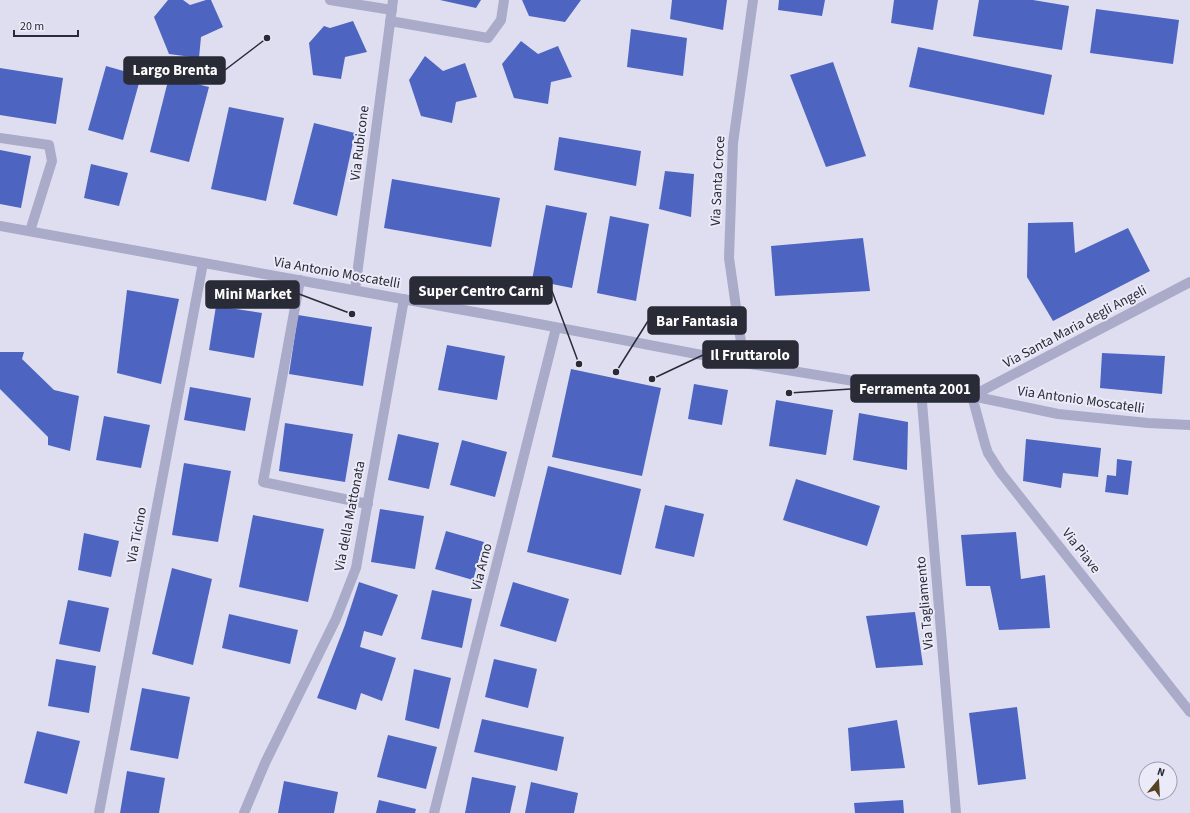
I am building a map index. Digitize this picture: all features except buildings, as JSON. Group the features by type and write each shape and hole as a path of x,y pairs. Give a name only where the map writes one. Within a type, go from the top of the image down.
{"street":[{"path":"330,0 392,5"},
{"path":"390,21 488,38 501,20 504,0"},
{"name":"Via Santa Croce","path":"744,363 729,258 733,143 753,0"},
{"name":"Via Rubicone","path":"355,290 392,5"},
{"path":"0,138 49,145 52,161 30,231"},
{"name":"Via Antonio Moscatelli","path":"0,226 404,299 744,363 878,385 972,396 1037,410 1074,416 1148,423 1190,425"},
{"name":"Via Ticino","path":"99,813 203,263"},
{"path":"300,280 263,482 368,504"},
{"name":"Via Santa Maria degli Angeli","path":"972,396 1190,282"},
{"name":"Via della Mattonata","path":"244,813 265,763 336,619 354,575 404,299"},
{"name":"Via Arno","path":"434,813 556,328"},
{"name":"Via Tagliamento","path":"921,390 956,813"},
{"name":"Via Piave","path":"972,396 988,453 1001,473 1190,712"}],"place":[{"name":"Largo Brenta","path":"267,38"},
{"name":"Mini Market","path":"352,314"},
{"name":"Super Centro Carni","path":"579,364"},
{"name":"Bar Fantasia","path":"616,372"},
{"name":"Il Fruttarolo","path":"652,379"},
{"name":"Ferramenta 2001","path":"789,393"}]}
